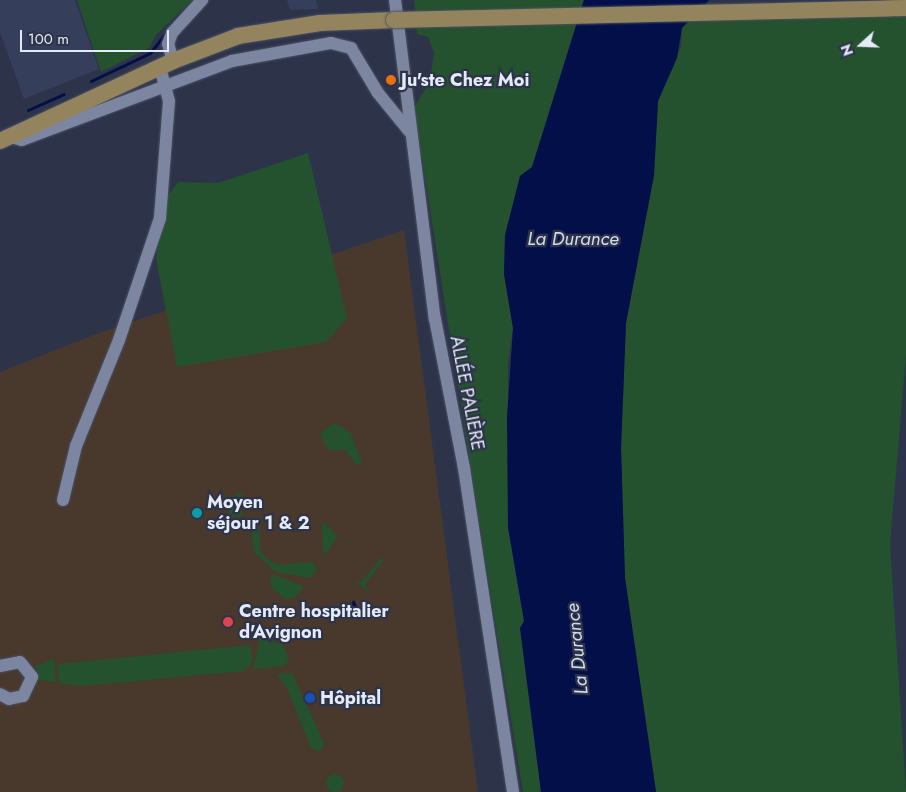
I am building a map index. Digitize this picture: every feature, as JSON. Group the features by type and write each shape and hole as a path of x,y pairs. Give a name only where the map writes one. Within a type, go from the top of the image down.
{"main road":[{"path":"5,139 166,64 238,36 320,22 906,8"}],"street":[{"path":"63,500 76,446 119,340 160,218 169,101 166,84 168,44 172,33 202,0"},
{"name":"ALLÉE PALIÈRE","path":"395,0 409,131 435,319 464,468 513,792"},
{"path":"5,139 22,140 166,84 252,55 343,44 351,48 397,121 409,131"},
{"path":"0,666 20,662 32,677 23,696 9,699 0,694"}],"shaded area":[{"path":"0,0 75,0 99,69 24,99 0,32"},
{"path":"287,0 316,0 318,9 290,10"},
{"name":"Centre hospitalier d'Avignon","path":"404,230 478,792 0,792 0,372 99,333"}],"green space":[{"path":"77,0 193,0 156,35 149,48 101,72"},
{"path":"414,0 584,0 532,167 520,176 505,240 504,274 513,328 508,363 508,527 524,621 541,792 523,792 499,646 414,108 430,81 434,52 428,37 417,34"},
{"path":"906,15 906,355 890,544 906,792 656,792 625,578 621,448 626,323 654,175 658,101 681,46 682,28 688,21"},
{"path":"308,153 347,318 326,342 177,367 156,259 166,198 178,182 218,183"},
{"path":"335,423 351,433 362,463 356,465 346,450 330,450 324,444 321,432"},
{"path":"242,493 242,516 229,517 225,498"},
{"path":"322,521 338,536 326,554 323,552"},
{"path":"259,523 261,553 276,565 312,562 318,569 309,578 276,572 254,552 251,524"},
{"path":"382,557 384,560 365,584 368,592 354,580 361,582"},
{"path":"271,574 301,585 303,589 293,599 285,599 271,587"},
{"path":"260,639 283,644 289,659 285,666 253,669"},
{"path":"250,645 253,661 244,671 81,686 59,683 58,664"},
{"path":"54,659 56,682 40,680 35,666"},
{"path":"292,673 324,743 320,752 311,748 287,688 277,674"},
{"path":"335,774 341,777 344,783 341,789 335,792 329,789 326,783 329,777"}],"water":[{"name":"La Durance","path":"584,0 709,0 682,28 677,58 658,101 654,175 626,323 621,448 625,578 656,792 541,792 520,628 524,621 508,527 507,417 513,328 504,274 505,235 520,176 532,167"},
{"path":"354,600 359,610 339,618 338,616"}],"waterway":[{"path":"91,81 150,53 174,22"},
{"path":"28,110 64,94"}],"place":[{"name":"Ju'ste Chez Moi","path":"391,80"},
{"name":"Moyen séjour 1 & 2","path":"197,513"},
{"name":"Centre hospitalier d'Avignon","path":"228,622"},
{"name":"Hôpital","path":"310,698"}]}
